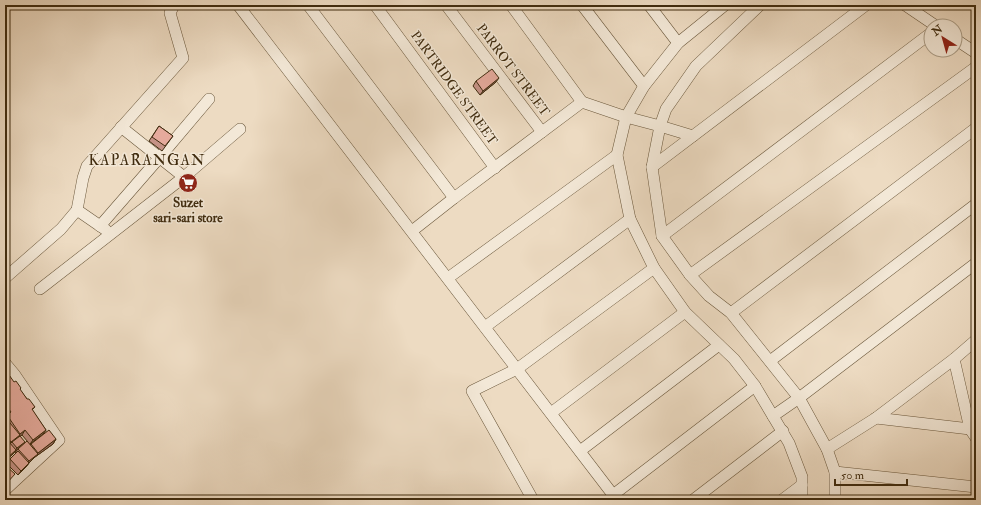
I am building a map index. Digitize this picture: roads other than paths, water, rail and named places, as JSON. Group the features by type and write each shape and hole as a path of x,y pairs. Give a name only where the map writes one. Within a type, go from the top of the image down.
{"street":[{"path":"5,278 61,229 77,210 83,178 87,166 182,58 170,13 174,5"},
{"path":"238,5 615,497 755,386"},
{"path":"308,5 454,198"},
{"name":"PARTRIDGE STREET","path":"375,5 495,168"},
{"name":"PARROT STREET","path":"446,5 542,132"},
{"path":"511,5 582,102 626,117 693,136"},
{"path":"582,5 644,86"},
{"path":"649,5 678,43"},
{"path":"760,5 696,66 666,109 660,126 652,168 662,236 690,275 708,296 731,313 799,398 828,449 835,472 835,500"},
{"path":"652,168 866,5"},
{"path":"906,5 925,18"},
{"path":"720,7 678,43 644,86 626,117 617,155 630,219 654,268 686,312 734,359 755,386 789,443 802,477 802,500"},
{"path":"662,236 923,39"},
{"path":"963,44 976,53"},
{"path":"690,275 976,67"},
{"path":"100,226 160,158 209,99"},
{"path":"412,231 582,102"},
{"path":"121,127 184,177"},
{"path":"731,313 976,128"},
{"path":"40,289 184,177 240,130"},
{"path":"448,278 617,155"},
{"path":"770,362 976,204"},
{"path":"77,210 111,234"},
{"path":"485,327 630,219"},
{"path":"774,416 976,263"},
{"path":"533,500 472,392 517,369 654,268"},
{"path":"551,413 686,312"},
{"path":"828,449 876,418 954,359 976,340"},
{"path":"580,451 719,345"},
{"path":"876,418 973,433 954,359"},
{"path":"5,363 59,440 5,490"},
{"path":"693,500 783,431"},
{"path":"835,472 976,487"},
{"path":"782,500 802,485"}],"place":[{"name":"Suzet sari-sari store","path":"188,183"}],"district":[{"name":"KAPARANGAN","path":"147,160"}]}
